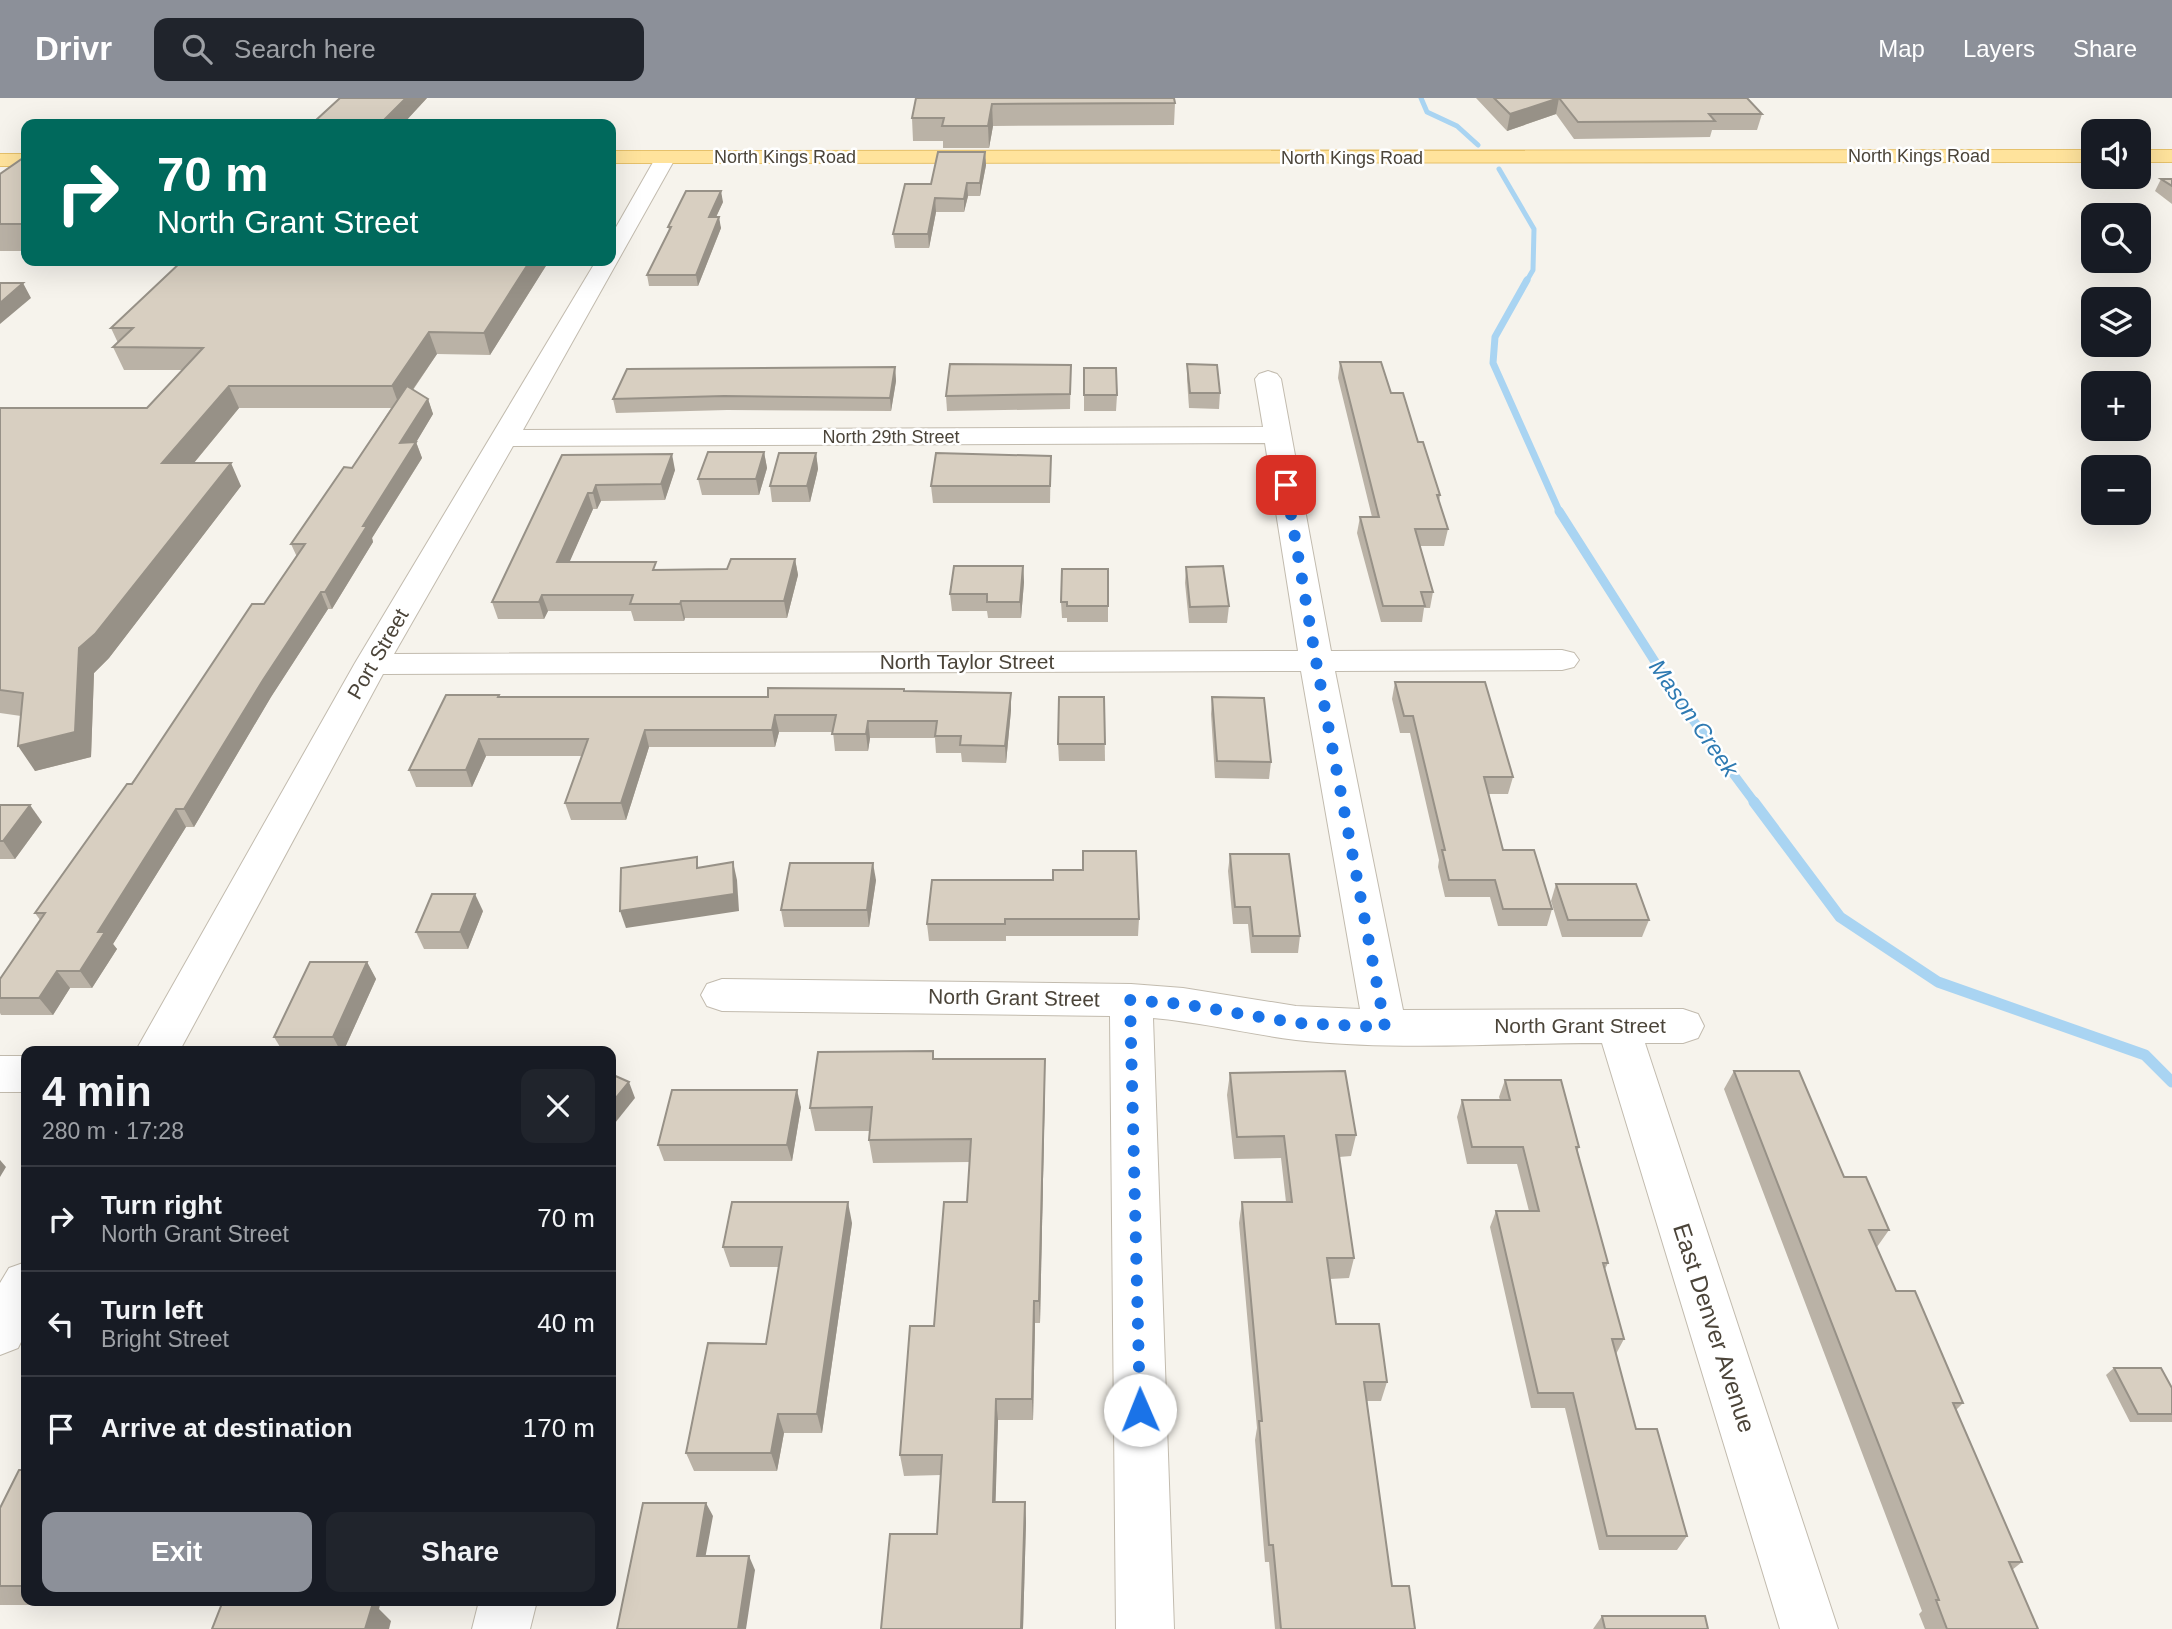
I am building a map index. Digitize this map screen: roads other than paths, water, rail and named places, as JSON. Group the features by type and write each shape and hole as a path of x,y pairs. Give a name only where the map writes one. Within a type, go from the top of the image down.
{"main road":[{"name":"North Kings Road","path":"616,157 1463,159 2081,156"},
{"path":"2151,156 2172,156"},
{"path":"0,160 21,160"}],"street":[{"path":"616,246 666,157"},
{"name":"Port Street","path":"160,1046 372,664 604,266"},
{"path":"1268,379 1316,661 1385,1027"},
{"name":"North 29th Street","path":"505,438 1278,435"},
{"name":"North Taylor Street","path":"372,664 1562,660"},
{"name":"North Grant Street","path":"722,995 1130,1000 1183,1004 1296,1023 1385,1027 1683,1026"},
{"path":"1130,1000 1145,1629"},
{"name":"East Denver Avenue","path":"1618,1026 1809,1629"},
{"path":"0,1074 21,1074"},
{"path":"0,1331 21,1293"},
{"path":"501,1629 507,1606"}],"waterway":[{"name":"Mason Creek","path":"1421,98 1427,112 1457,126 1478,145"},
{"name":"Mason Creek","path":"1499,169 1534,229 1533,270 1526,282"},
{"name":"Mason Creek","path":"1527,280 1495,337 1493,363 1559,512"},
{"name":"Mason Creek","path":"1559,512 1687,712 1755,803"},
{"name":"Mason Creek","path":"1754,802 1840,917 1938,982 2145,1055 2172,1082"}]}
